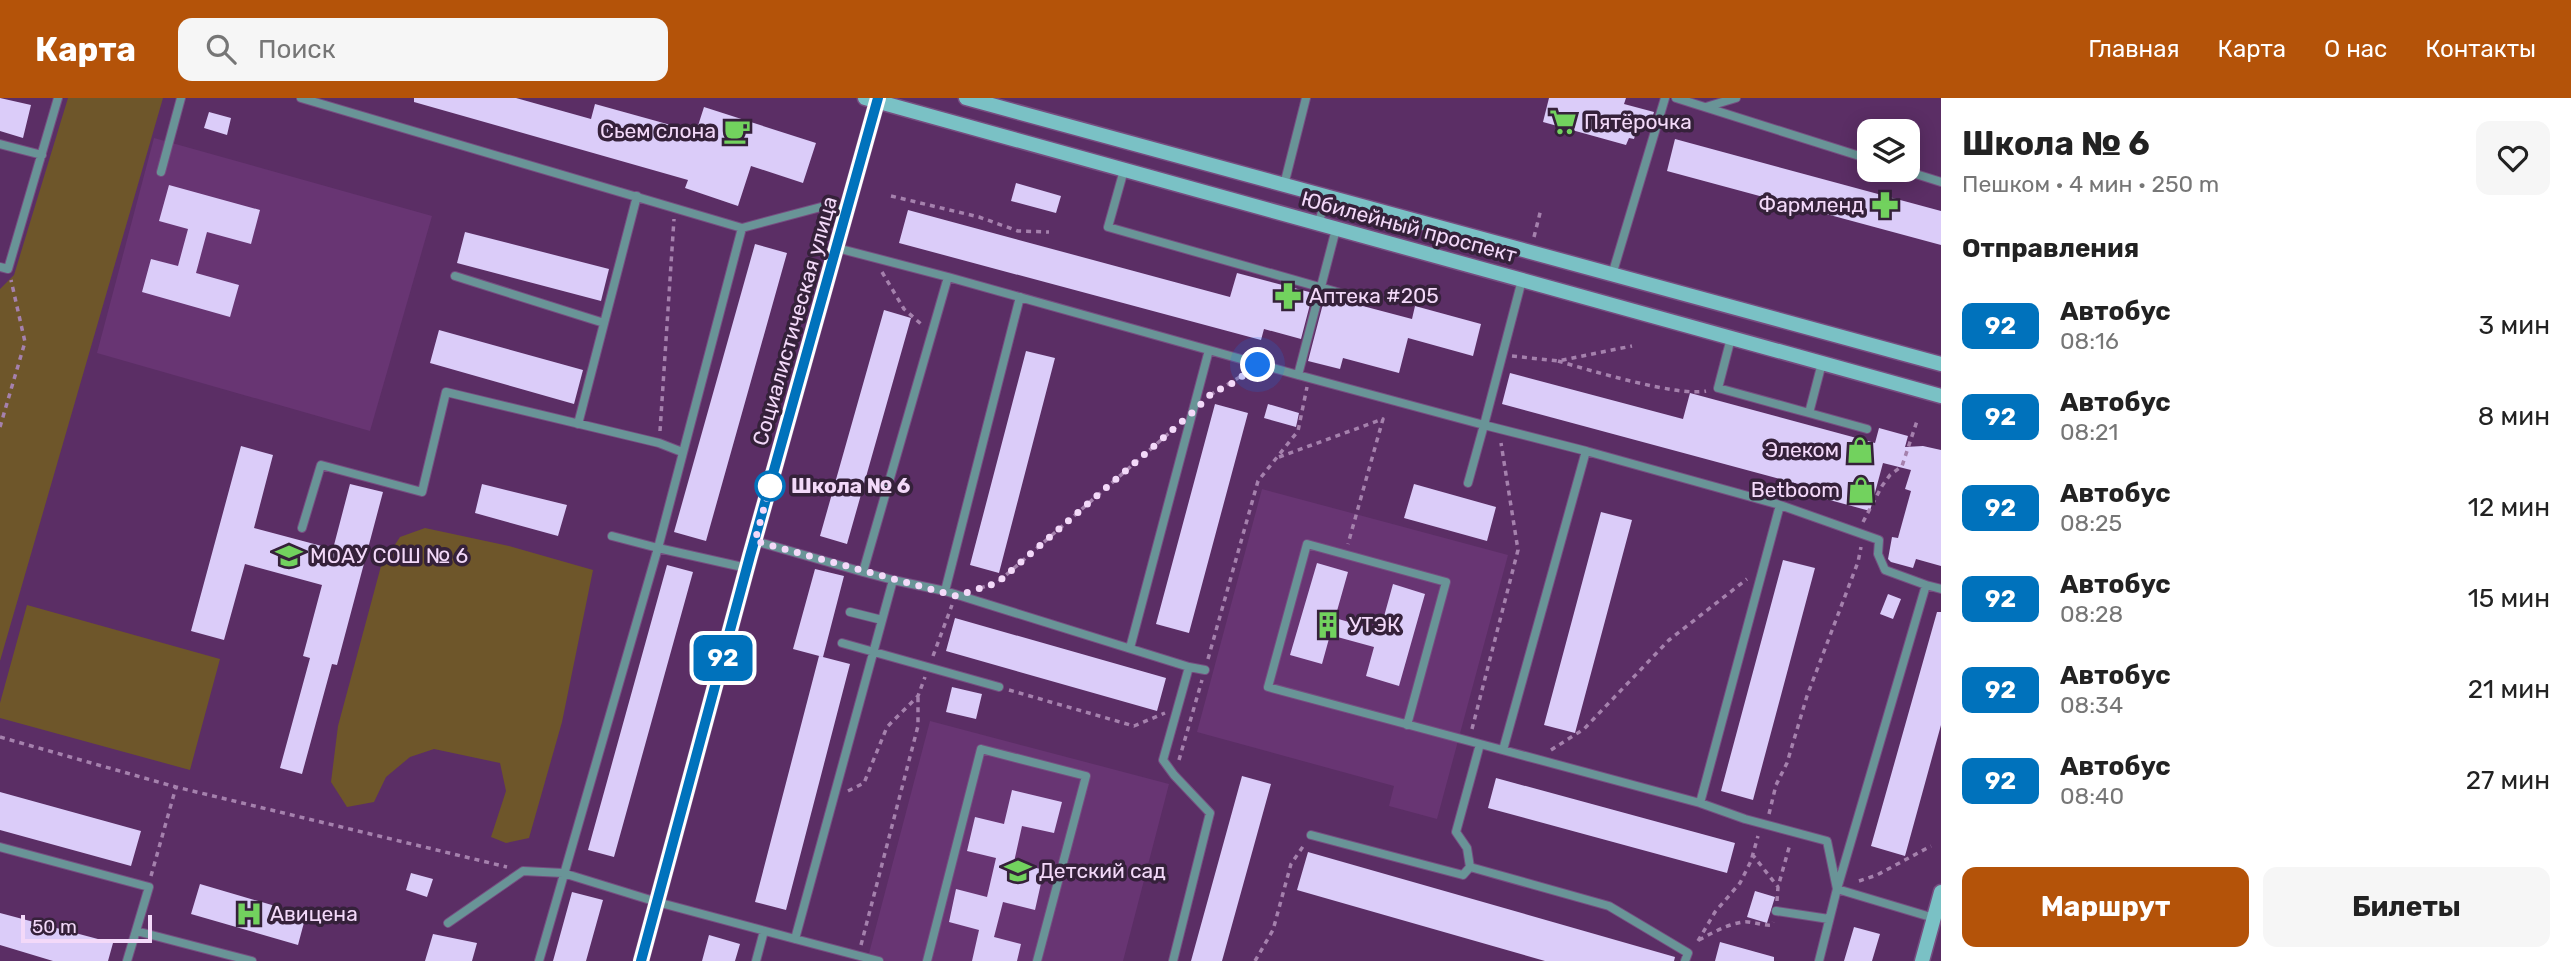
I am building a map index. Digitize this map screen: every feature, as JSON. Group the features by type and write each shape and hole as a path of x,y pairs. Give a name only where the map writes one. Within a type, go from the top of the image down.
{"main road":[{"name":"Юбилейный проспект","path":"966,98 1941,365"},
{"name":"Юбилейный проспект","path":"874,99 1941,397"},
{"name":"Социалистическая улица","path":"641,961 747,568 848,210 874,99"},
{"path":"1922,961 1941,892"}],"lane":[{"path":"0,276 42,155 58,98"},
{"path":"161,172 181,98"},
{"path":"300,98 742,228 821,207 848,210"},
{"path":"1284,185 1306,98"},
{"path":"1612,275 1665,98"},
{"path":"1676,98 1857,155"},
{"path":"1706,107 1736,98"},
{"path":"0,144 42,155"},
{"path":"1125,170 1108,227 1365,300"},
{"path":"1920,175 1941,182"},
{"path":"578,424 637,195"},
{"path":"1318,224 1326,197"},
{"path":"539,961 658,548 742,228"},
{"path":"1298,375 1336,229"},
{"path":"837,248 1258,365 1780,505 1879,540 1878,554 1885,570 1941,589"},
{"path":"456,276 604,323"},
{"path":"863,572 948,277"},
{"path":"1468,483 1522,280"},
{"path":"945,591 1020,297"},
{"path":"1731,338 1718,388 1867,429"},
{"path":"1130,648 1209,350"},
{"path":"1809,414 1822,363"},
{"path":"302,528 321,465 422,492 446,392 659,443 682,452"},
{"path":"1503,750 1586,451"},
{"path":"1700,803 1780,505"},
{"path":"612,536 747,568"},
{"path":"755,541 893,580 945,591 1205,670"},
{"path":"1407,725 1446,582 1307,544 1268,687 1407,725 1700,803 1827,841 1837,889"},
{"path":"795,939 893,580"},
{"path":"1819,961 1837,889 1926,585"},
{"path":"850,612 882,620"},
{"path":"842,643 999,687"},
{"path":"1173,961 1210,813 1163,760 1189,667"},
{"path":"1470,867 1467,848 1456,832 1479,744"},
{"path":"927,961 981,749 1086,776 1037,961"},
{"path":"1311,835 1463,875 1470,867"},
{"path":"0,847 149,887 127,961"},
{"path":"1470,867 1609,906 1687,957"},
{"path":"448,923 523,871 563,873 764,932 879,961"},
{"path":"1837,889 1934,918"},
{"path":"1776,911 1829,919"},
{"path":"136,931 251,961"},
{"path":"756,961 764,932"}],"path":[{"path":"891,196 979,217 1018,231 1049,232"},
{"path":"659,443 675,207"},
{"path":"1531,252 1541,209"},
{"path":"874,258 904,309 932,333"},
{"path":"0,426 25,342 4,268"},
{"path":"1558,361 1632,346"},
{"path":"1503,356 1558,361 1682,391 1700,392 1718,388"},
{"path":"858,956 918,726 918,696 956,596 997,583 1212,393 1231,384 1258,365"},
{"path":"1174,775 1258,481 1298,431 1309,377"},
{"path":"1277,457 1382,419 1346,555"},
{"path":"1687,957 1714,912 1740,883 1763,824 1769,818 1776,785 1787,763 1807,696 1858,562 1866,513 1890,475 1902,466 1917,421"},
{"path":"1468,741 1518,550 1499,429"},
{"path":"1537,759 1584,729 1669,640 1764,566"},
{"path":"999,687 1134,726 1165,713 1178,714"},
{"path":"834,797 864,783 887,727 918,696"},
{"path":"0,737 176,787 523,871"},
{"path":"149,887 176,787"},
{"path":"1752,854 1778,887 1794,832"},
{"path":"1255,961 1273,930 1291,864 1311,835"},
{"path":"1837,889 1877,875 1931,846"},
{"path":"1698,941 1715,931 1745,922"}],"shaded area":[{"path":"68,98 163,98 0,661 0,289 14,275"},
{"path":"154,138 432,216 370,431 97,353"},
{"path":"1262,489 1508,555 1437,819 1389,806 1394,786 1197,732"},
{"path":"425,528 509,546 593,570 562,722 529,838 506,843 491,837 506,791 500,763 434,749 410,757 386,777 374,802 347,807 331,782 338,726 381,566 400,537"},
{"path":"27,605 220,659 190,770 0,718 0,703"},
{"name":"Детский сад","path":"930,721 1169,784 1123,961 867,961"}],"building":[{"path":"0,98 31,105 23,138 0,131"},
{"path":"414,98 516,98 591,119 595,104 696,132 704,107 816,143 803,183 751,166 738,206 685,188 688,180 414,102"},
{"path":"1549,98 1626,98 1624,104 1654,112 1649,128 1638,125 1634,139 1629,138 1626,145 1543,122"},
{"path":"209,112 231,118 227,135 204,128"},
{"path":"1675,139 1941,211 1941,245 1667,171"},
{"path":"1016,183 1061,196 1056,213 1011,201"},
{"path":"169,185 260,210 251,244 207,232 196,273 239,285 230,317 142,292 151,259 178,266 188,229 159,221"},
{"path":"908,210 1230,297 1237,273 1313,293 1301,339 1264,329 1261,340 899,243"},
{"path":"465,232 609,269 601,301 457,263"},
{"path":"755,244 787,253 706,541 674,532"},
{"path":"1325,296 1412,319 1415,306 1481,324 1473,356 1408,338 1399,373 1343,358 1340,369 1308,361"},
{"path":"884,310 911,318 847,544 820,536"},
{"path":"439,330 583,370 574,404 430,363"},
{"path":"1026,351 1055,358 999,573 970,565"},
{"path":"1510,373 1683,419 1690,393 1875,443 1879,428 1908,436 1905,447 1923,446 1941,450 1941,566 1916,559 1913,568 1888,559 1892,537 1898,538 1911,491 1905,489 1911,470 1883,463 1870,511 1826,499 1828,492 1502,404"},
{"path":"1215,404 1248,413 1189,633 1156,624"},
{"path":"1268,404 1299,413 1296,427 1264,418"},
{"name":"МОАУ СОШ № 6","path":"241,446 273,455 254,528 333,549 350,484 383,492 337,665 332,664 302,774 280,768 310,658 303,656 322,585 245,564 224,640 191,631"},
{"path":"482,484 567,505 558,536 475,513"},
{"path":"1414,484 1496,507 1487,541 1404,518"},
{"path":"1601,512 1632,520 1575,733 1544,725"},
{"path":"1783,560 1815,568 1753,800 1721,791"},
{"name":"УТЭК","path":"1317,563 1348,572 1335,618 1380,631 1393,584 1425,594 1399,686 1366,676 1374,647 1330,635 1322,664 1290,655"},
{"path":"667,565 693,572 614,857 588,850"},
{"path":"815,569 844,576 823,657 793,649"},
{"path":"1888,594 1901,599 1893,619 1880,614"},
{"path":"1937,612 1941,612 1941,725 1905,856 1871,846"},
{"path":"955,618 1166,678 1157,711 946,651"},
{"path":"819,656 850,664 786,910 755,902"},
{"path":"952,687 982,694 976,719 946,712"},
{"path":"1242,776 1271,784 1222,961 1191,961"},
{"path":"1496,778 1735,843 1727,873 1488,808"},
{"path":"1012,790 1062,802 1054,833 1022,826 1014,862 1044,870 1035,910 1003,902 994,937 1021,944 1017,961 972,961 979,930 949,922 956,889 987,897 996,858 967,851 975,817 1004,824"},
{"path":"0,792 141,831 131,866 0,830"},
{"path":"1308,852 1675,957 1674,961 1545,961 1297,890"},
{"path":"411,873 433,879 427,897 406,890"},
{"name":"Авицена","path":"200,884 306,915 298,945 191,914"},
{"path":"1755,891 1775,897 1767,923 1747,917"},
{"path":"572,892 603,900 586,961 553,961"},
{"path":"0,913 113,943 108,961 53,961 0,945"},
{"path":"1854,927 1880,934 1872,961 1844,961"},
{"path":"433,934 477,943 472,961 425,961"},
{"path":"709,935 740,944 735,961 702,961"},
{"path":"1720,942 1774,957 1774,961 1715,961"}],"bus line":[{"name":"92","path":"641,961 750,556 872,128 878,98"}],"place":[{"name":"Пятёрочка","path":"1563,122"},
{"name":"Сьем слона","path":"737,131"},
{"name":"Фармленд","path":"1885,205"},
{"name":"Аптека #205","path":"1288,296"},
{"name":"Элеком","path":"1860,450"},
{"name":"Школа № 6","path":"770,486"},
{"name":"Betboom","path":"1861,490"},
{"name":"МОАУ СОШ № 6","path":"289,556"},
{"name":"УТЭК","path":"1328,625"},
{"name":"Детский сад","path":"1018,871"},
{"name":"Авицена","path":"249,914"}],"route":[{"path":"770,486 755,541 956,596 997,583 1212,393 1231,384 1258,365"}]}
